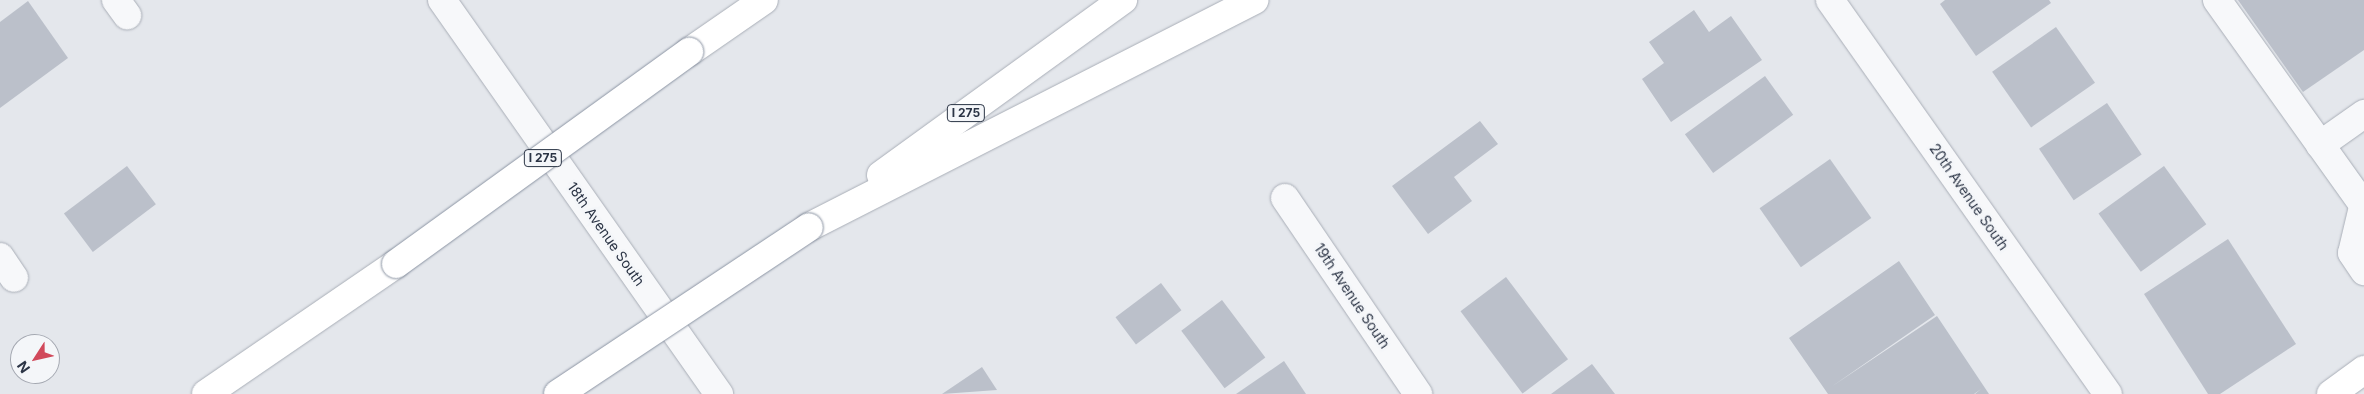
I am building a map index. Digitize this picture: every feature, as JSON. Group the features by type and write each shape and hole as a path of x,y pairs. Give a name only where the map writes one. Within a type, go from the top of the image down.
{"highway":[{"path":"690,52 751,0"},
{"name":"I 275","path":"206,394 396,264 764,0"},
{"name":"I 275","path":"558,394 809,227 1123,0"},
{"path":"809,227 1254,0"},
{"path":"2331,394 2364,370"}],"street":[{"name":"18th Avenue South","path":"442,0 719,394"},
{"name":"20th Avenue South","path":"1830,0 2104,392"},
{"path":"2217,0 2364,207 2352,253 2364,271"},
{"path":"2320,145 2364,114"},
{"name":"19th Avenue South","path":"1285,198 1418,394"}],"building":[{"path":"1945,0 2049,0 2051,3 1976,56 1940,4"},
{"path":"2238,0 2364,0 2364,50 2303,92"},
{"path":"28,1 68,58 0,108 0,22"},
{"path":"1694,10 1709,32 1731,16 1762,60 1671,122 1642,79 1664,63 1649,42"},
{"path":"2056,27 2095,83 2031,127 1992,72"},
{"path":"1765,76 1793,115 1713,173 1685,134"},
{"path":"2107,103 2142,154 2074,200 2039,149"},
{"path":"1480,121 1498,144 1454,177 1472,201 1428,234 1392,186"},
{"path":"1830,159 1871,218 1801,267 1760,208"},
{"path":"127,166 156,204 93,252 64,214"},
{"path":"2164,166 2206,224 2141,272 2098,214"},
{"path":"2228,239 2296,344 2220,394 2208,394 2144,294"},
{"path":"1899,261 1935,315 1831,387 1937,316 1989,394 1975,394 1981,389 1974,394 1828,394 1789,338"},
{"path":"1506,277 1568,359 1522,394 1460,311"},
{"path":"1161,283 1181,310 1136,344 1115,317"},
{"path":"1222,300 1265,358 1225,388 1181,331"},
{"path":"1284,361 1306,394 1236,394"},
{"path":"1592,364 1615,394 1551,394"},
{"path":"982,367 997,390 942,394"}]}
